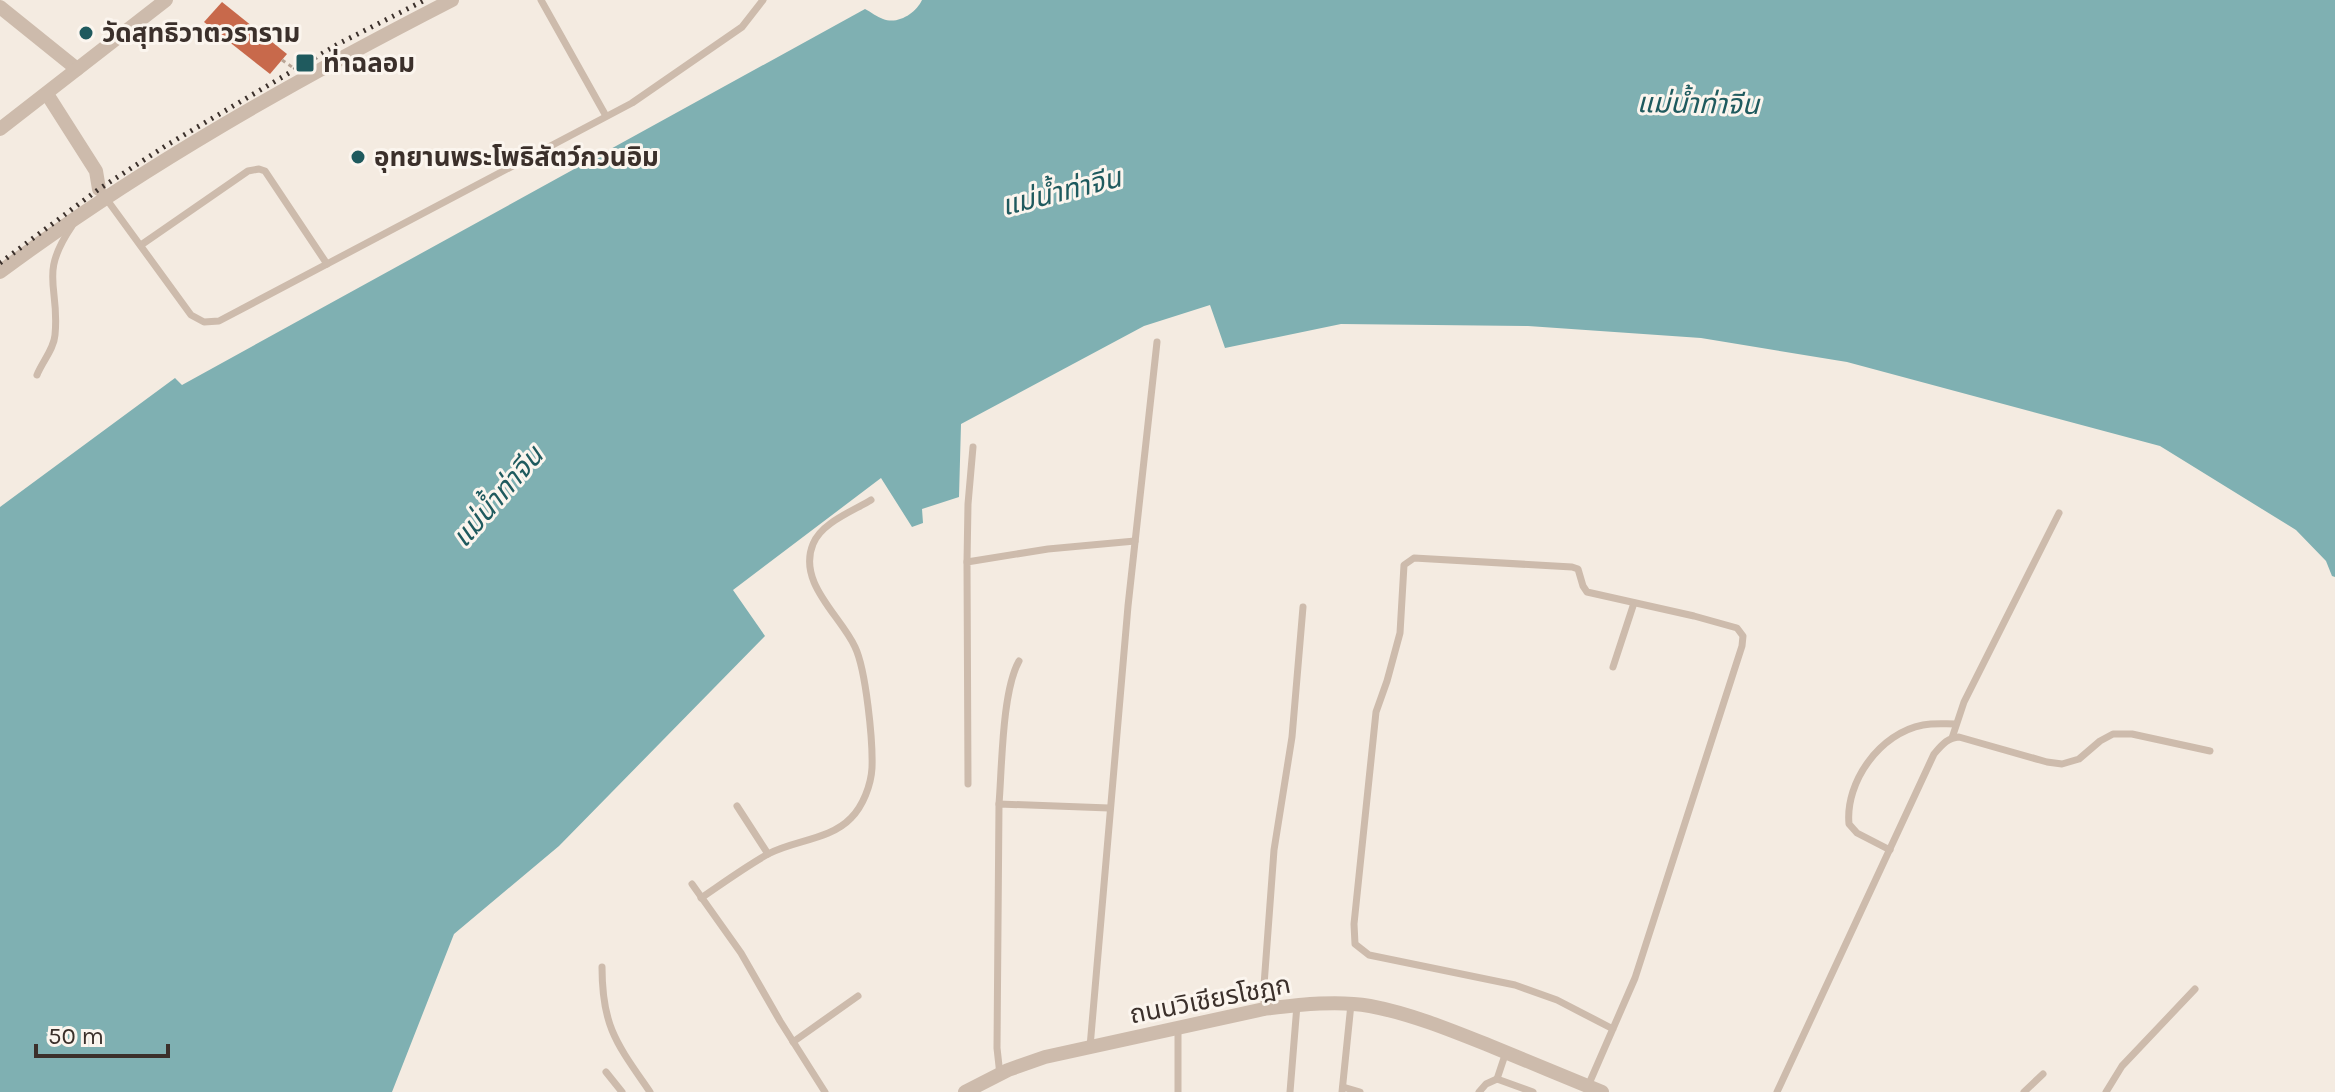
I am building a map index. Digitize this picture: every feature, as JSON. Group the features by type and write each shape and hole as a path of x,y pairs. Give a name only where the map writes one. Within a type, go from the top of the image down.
{"street":[{"path":"0,129 166,0"},
{"path":"0,272 80,215 102,193 290,86 452,0"},
{"path":"0,7 77,69"},
{"path":"47,94 96,171 102,193"},
{"name":"ถนนวิเชียรโชฎก","path":"965,1092 1045,1057 1264,1009 1351,1004 1406,1015 1451,1030 1595,1089"}],"lane":[{"path":"541,0 606,116"},
{"path":"102,193 191,315 204,322 219,321 632,103 742,27 763,0"},
{"path":"141,245 248,171 259,169 265,171 327,264"},
{"path":"37,375 55,337 51,273 54,258 59,245 80,215"},
{"path":"1090,1047 1109,808 1157,342"},
{"path":"968,784 967,562 973,447"},
{"path":"701,898 768,854 832,832 861,805 872,770 862,666 855,646 816,585 810,557 813,543 823,531 871,500"},
{"path":"1952,738 1975,679 2059,513"},
{"path":"967,562 1048,549 1135,541"},
{"path":"1595,1089 1613,1029 1650,934 1743,636 1737,628 1587,592 1578,569 1563,565 1414,558 1404,565 1400,633 1376,712 1354,924 1355,944 1369,955 1515,985 1557,1000 1613,1029"},
{"path":"1613,667 1634,603"},
{"path":"1264,1009 1274,850 1292,737 1303,607"},
{"path":"1000,1075 997,1048 999,804 1009,691 1019,661"},
{"path":"1890,850 1857,833 1849,824 1850,803 1859,774 1871,758 1903,732 1921,725 1955,724"},
{"path":"1777,1092 1934,754 1945,742 1952,738 1975,740 2062,764 2079,759 2113,734 2132,734 2210,751"},
{"path":"999,804 1109,808"},
{"path":"737,806 768,854"},
{"path":"692,884 741,953 825,1092"},
{"path":"602,967 605,1016 616,1042 650,1092"},
{"path":"2106,1092 2122,1066 2195,989"},
{"path":"793,1042 858,996"},
{"path":"1351,1004 1342,1090 1360,1092"},
{"path":"1290,1092 1297,1005"},
{"path":"1178,1028 1178,1092"},
{"path":"1497,1079 1506,1052"},
{"path":"606,1072 622,1092"},
{"path":"2024,1092 2043,1074"},
{"path":"1479,1092 1497,1079 1533,1092"}],"water":[{"name":"แม่น้ำท่าจีน","path":"922,0 2335,0 2335,577 2326,561 2296,530 2160,446 1847,362 1701,338 1528,326 1341,324 1225,348 1210,305 1144,326 961,424 959,497 922,509 923,523 912,527 881,478 733,590 765,636 559,846 454,934 392,1092 0,1092 0,507 175,378 182,385 865,9 883,19 895,20 911,13"}],"building":[{"path":"222,2 287,54 270,74 204,22"}],"railway":[{"path":"0,263 99,189 167,145 340,43 425,0"}],"place":[{"name":"วัดสุทธิวาตวราราม","path":"86,33"},
{"name":"ท่าฉลอม","path":"305,63"},
{"name":"อุทยานพระโพธิสัตว์กวนอิม","path":"358,157"}]}
